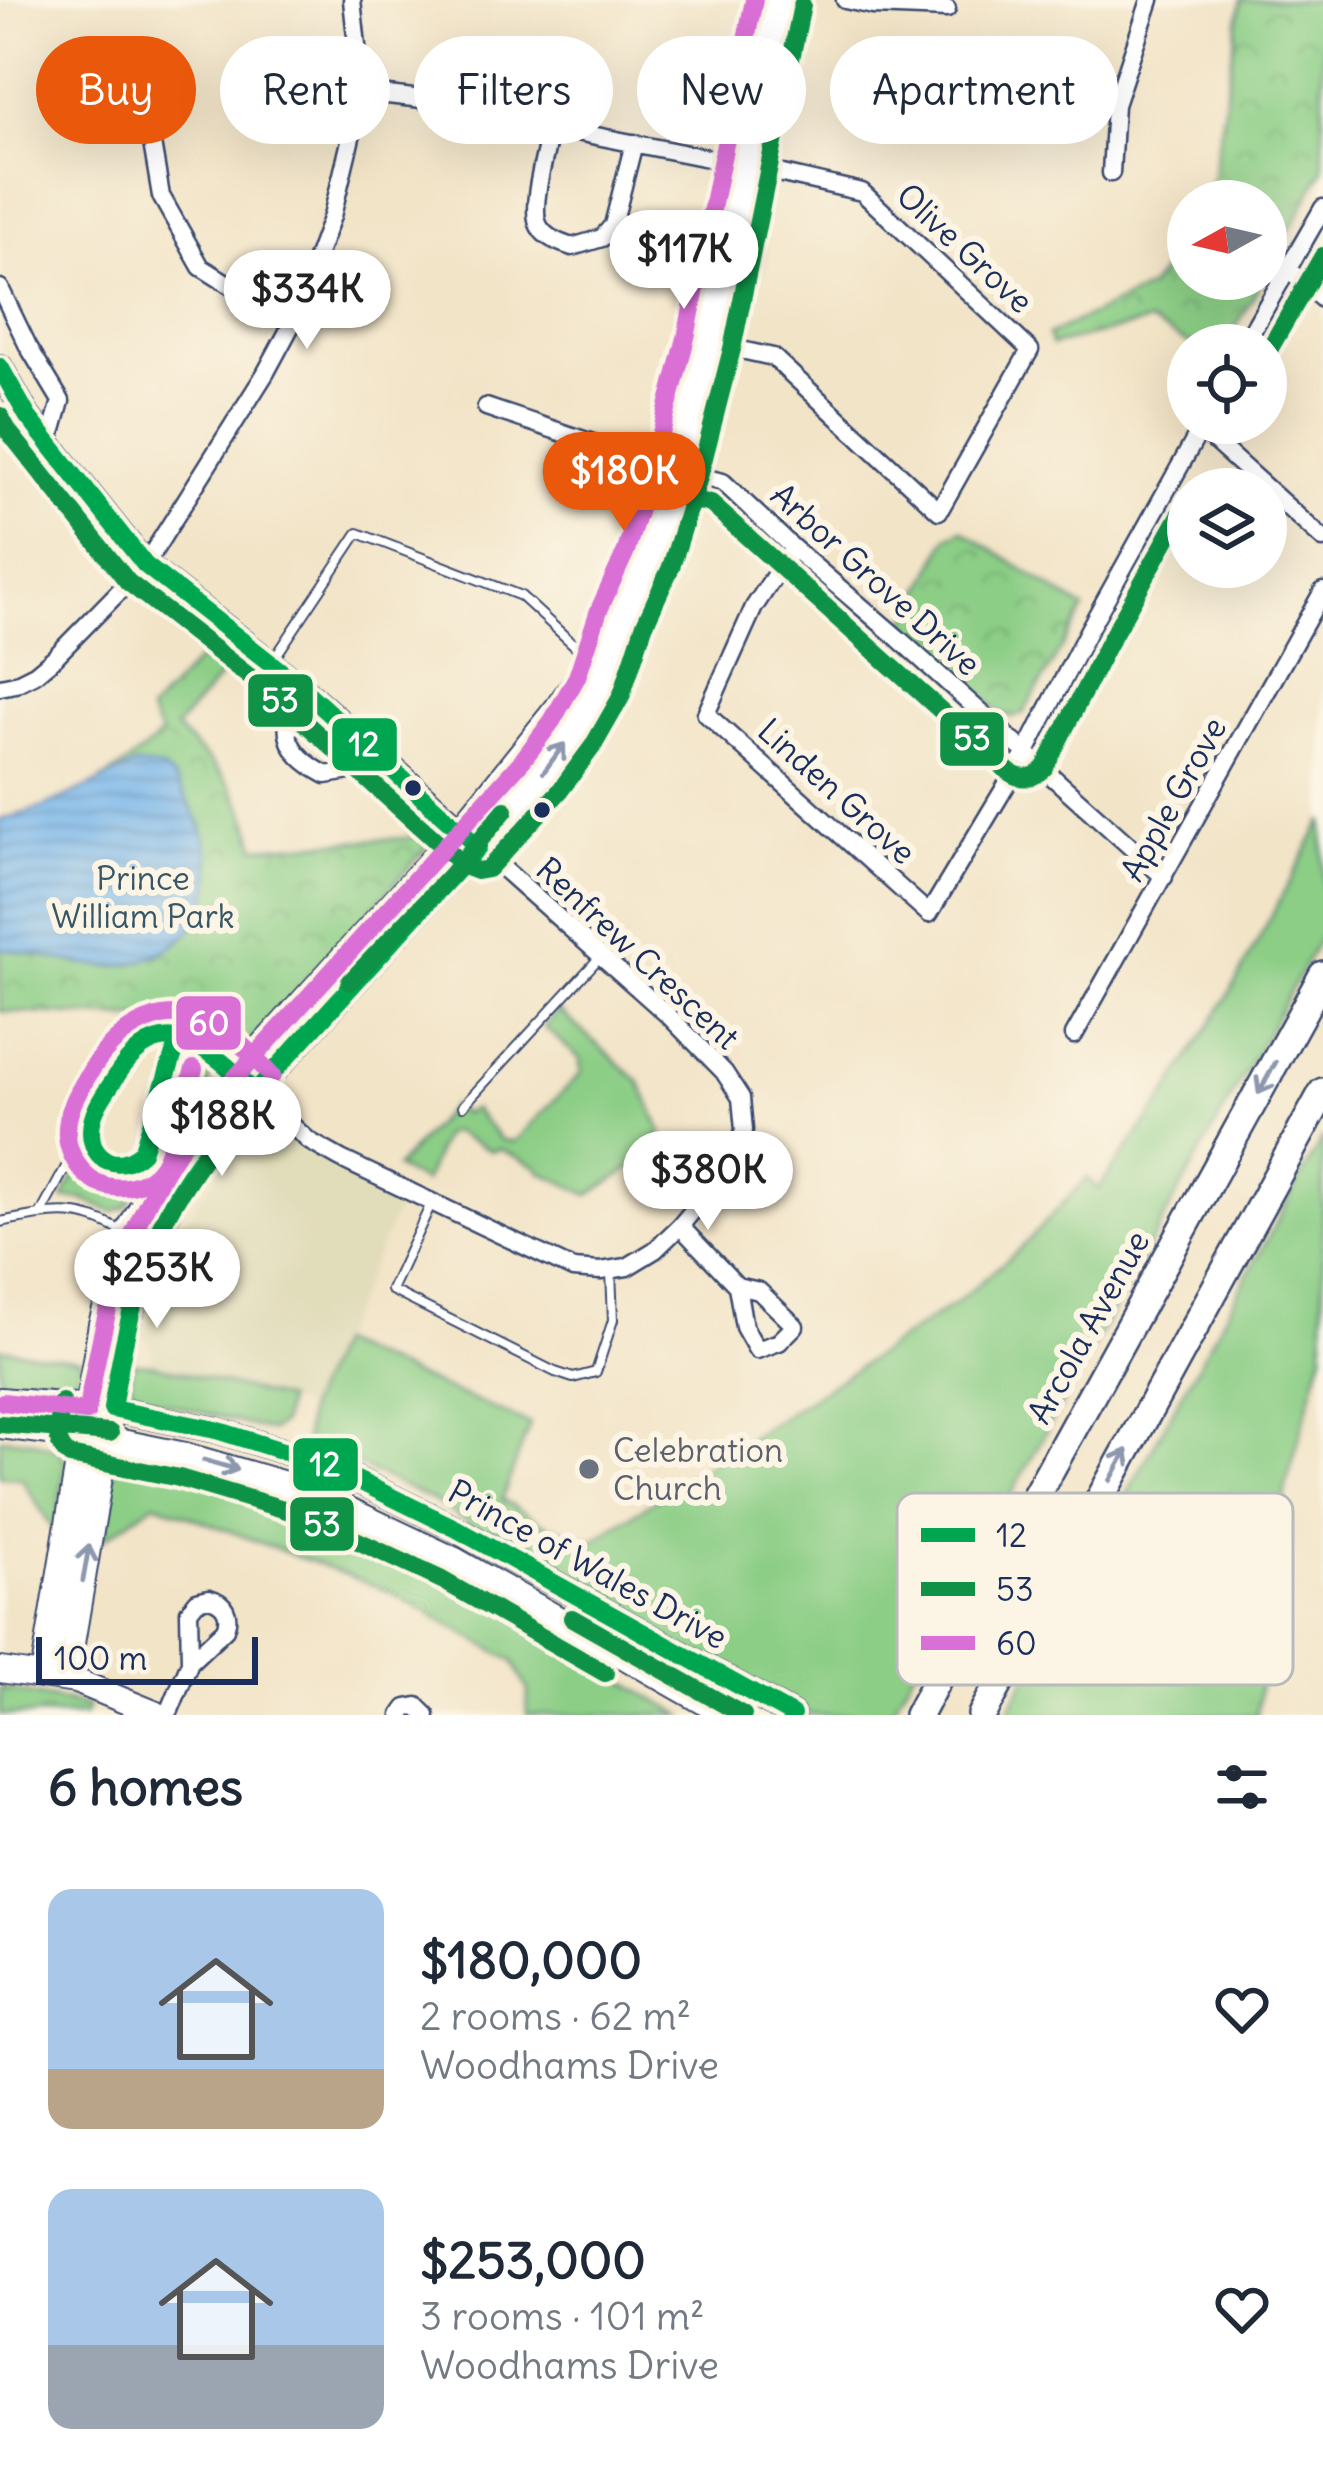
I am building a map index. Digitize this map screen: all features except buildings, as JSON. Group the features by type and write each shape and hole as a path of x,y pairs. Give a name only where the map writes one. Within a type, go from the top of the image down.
{"main road":[{"name":"Arcola Avenue","path":"1037,1493 1323,975"},
{"path":"1103,1493 1323,1091"},
{"name":"Arcola Avenue","path":"918,1715 934,1685"},
{"path":"982,1715 998,1685"}],"street":[{"path":"352,0 356,36"},
{"path":"94,1437 86,1406 101,1324 127,1233 164,1167 478,847 541,776 599,687 676,471 709,343 778,0"},
{"path":"845,0 872,6 947,9"},
{"path":"1111,173 1115,105 1150,0"},
{"path":"613,139 743,165"},
{"path":"548,144 535,211 538,225 556,242 572,247 602,238 614,225 634,143"},
{"path":"152,144 161,196 201,267 292,324"},
{"path":"0,687 35,674 145,565 292,324 332,216 349,144"},
{"name":"Olive Grove","path":"709,343 772,357 939,511 1030,350 862,192 743,165"},
{"path":"1257,324 1323,208"},
{"path":"1289,271 1323,300"},
{"path":"0,288 61,401 49,444"},
{"path":"0,367 28,417 145,565 297,684 460,829"},
{"name":"Arbor Grove Drive","path":"486,407 676,471 723,482 1164,878"},
{"path":"1025,754 1193,444"},
{"path":"1222,444 1323,539"},
{"name":"Linden Grove","path":"793,548 754,607 706,714 929,914 1025,754"},
{"name":"Apple Grove","path":"1074,1035 1323,591"},
{"path":"55,1677 94,1437 112,1409 123,1341 154,1240 246,1084 460,829 557,708 622,617"},
{"path":"297,684 285,728 296,754 326,775 383,760"},
{"name":"Renfrew Crescent","path":"460,829 669,1016 724,1072 740,1098 744,1130 736,1160 655,1250 627,1267 611,1269"},
{"path":"246,1084 309,1141 431,1204 573,1269 611,1269"},
{"path":"680,1226 737,1286"},
{"name":"Prince of Wales Drive","path":"0,1400 112,1409 216,1430 324,1463 455,1528 791,1715"},
{"name":"Prince of Wales Drive","path":"0,1426 94,1437 185,1455 309,1491 453,1559 727,1715"},
{"path":"169,1715 190,1662"},
{"path":"0,1670 55,1677 118,1696 159,1715"},
{"path":"401,1715 406,1708 417,1706 426,1715"}],"lane":[{"path":"270,664 358,533 521,596 591,660"},
{"path":"464,1106 600,957"},
{"path":"40,1215 116,1074 135,1052 160,1039 201,1044 246,1084"},
{"path":"92,1120 91,1136 98,1155 116,1164 136,1160 178,1041"},
{"path":"431,1204 391,1290 573,1378 596,1372 603,1357 613,1320 611,1269"},
{"path":"0,1222 40,1215 88,1216 127,1233"}],"shaded area":[{"path":"257,1120 399,1205 307,1408 152,1364 153,1347 142,1335 188,1215"}],"green space":[{"path":"1241,0 1323,0 1323,170 1287,235 1287,180 1212,180"},
{"path":"1167,265 1167,300 1251,300 1238,324 1167,324 1167,332 1149,322 1052,345 1048,335 1149,288"},
{"path":"962,530 1084,609 1023,714 1000,713 905,624 948,537"},
{"name":"Prince William Park","path":"215,642 235,660 175,728 236,794 256,847 420,837 431,828 429,845 250,1043 241,1047 181,1021 0,1011 0,820 66,798 107,777 144,750 161,735 149,712"},
{"path":"1323,820 1323,932 1012,1493 897,1493 897,1685 906,1685 889,1715 805,1715 528,1560 434,1501 305,1441 307,1408 336,1343 530,1424 502,1499 544,1524 592,1541 956,1303 1021,1248 1087,1178 1098,1189 1158,1108 1231,991"},
{"path":"558,1010 639,1081 662,1132 635,1166 589,1195 500,1149 491,1151 452,1132 443,1135 424,1182 396,1168 452,1105 462,1114 473,1109 501,1140 514,1142 581,1073 580,1059 544,1027"},
{"path":"195,1050 214,1069 208,1087 168,1138 127,1207 113,1212 81,1199 63,1199 83,1156 115,1172 137,1167 145,1158 181,1058"},
{"path":"1323,1137 1323,1352 1285,1493 1128,1493"},
{"path":"0,1348 81,1359 76,1382 58,1394 0,1391"},
{"path":"132,1363 152,1364 286,1400 282,1423 271,1431 137,1395 130,1382"},
{"path":"0,1438 29,1440 60,1450 66,1463 55,1532 21,1478 0,1477"},
{"path":"149,1458 268,1494 438,1567 546,1627 683,1715 527,1715 528,1691 513,1661 389,1591 155,1503 104,1539 113,1472 126,1459"},
{"path":"1022,1685 1260,1685 1257,1715 1006,1715"},
{"path":"0,1688 88,1706 85,1715 0,1715"}],"water":[{"path":"133,766 154,767 170,775 203,830 211,880 196,923 157,955 129,964 97,966 0,949 0,820 44,807"}],"transit line":[{"name":"60","path":"3,1402 87,1412 104,1325 126,1251 182,1145 209,1107 522,761 577,677 599,610 626,551 686,338 754,0"},
{"name":"53","path":"0,416 128,582 282,702 464,866 488,869 559,792 593,746 621,697 644,626 671,567 732,349 802,5"},
{"name":"53","path":"1284,324 1323,256"},
{"name":"12","path":"0,367 28,417 145,565 297,684 478,847 227,1123 189,1175 144,1271 112,1409 216,1430 324,1464 455,1528 792,1715"},
{"name":"53","path":"671,494 711,504 1009,772 1023,778 1045,767 1167,538"},
{"name":"53","path":"350,982 505,810"},
{"name":"60","path":"194,1069 171,1146 156,1173 123,1187 96,1182 85,1174 68,1144 71,1109 103,1053 131,1029 163,1016 199,1019 232,1037 272,1076"},
{"name":"12","path":"178,1041 142,1152 125,1162 101,1157 92,1142 96,1110 131,1057 149,1043 167,1038 184,1040 202,1048 255,1093"},
{"name":"53","path":"138,1278 174,1203 255,1090"},
{"name":"53","path":"62,1402 58,1438 70,1456 179,1478 300,1514 442,1580 605,1673"},
{"name":"53","path":"0,1424 110,1433"},
{"name":"53","path":"572,1618 743,1715"}],"place":[{"name":"Celebration Church","path":"589,1469"}]}
